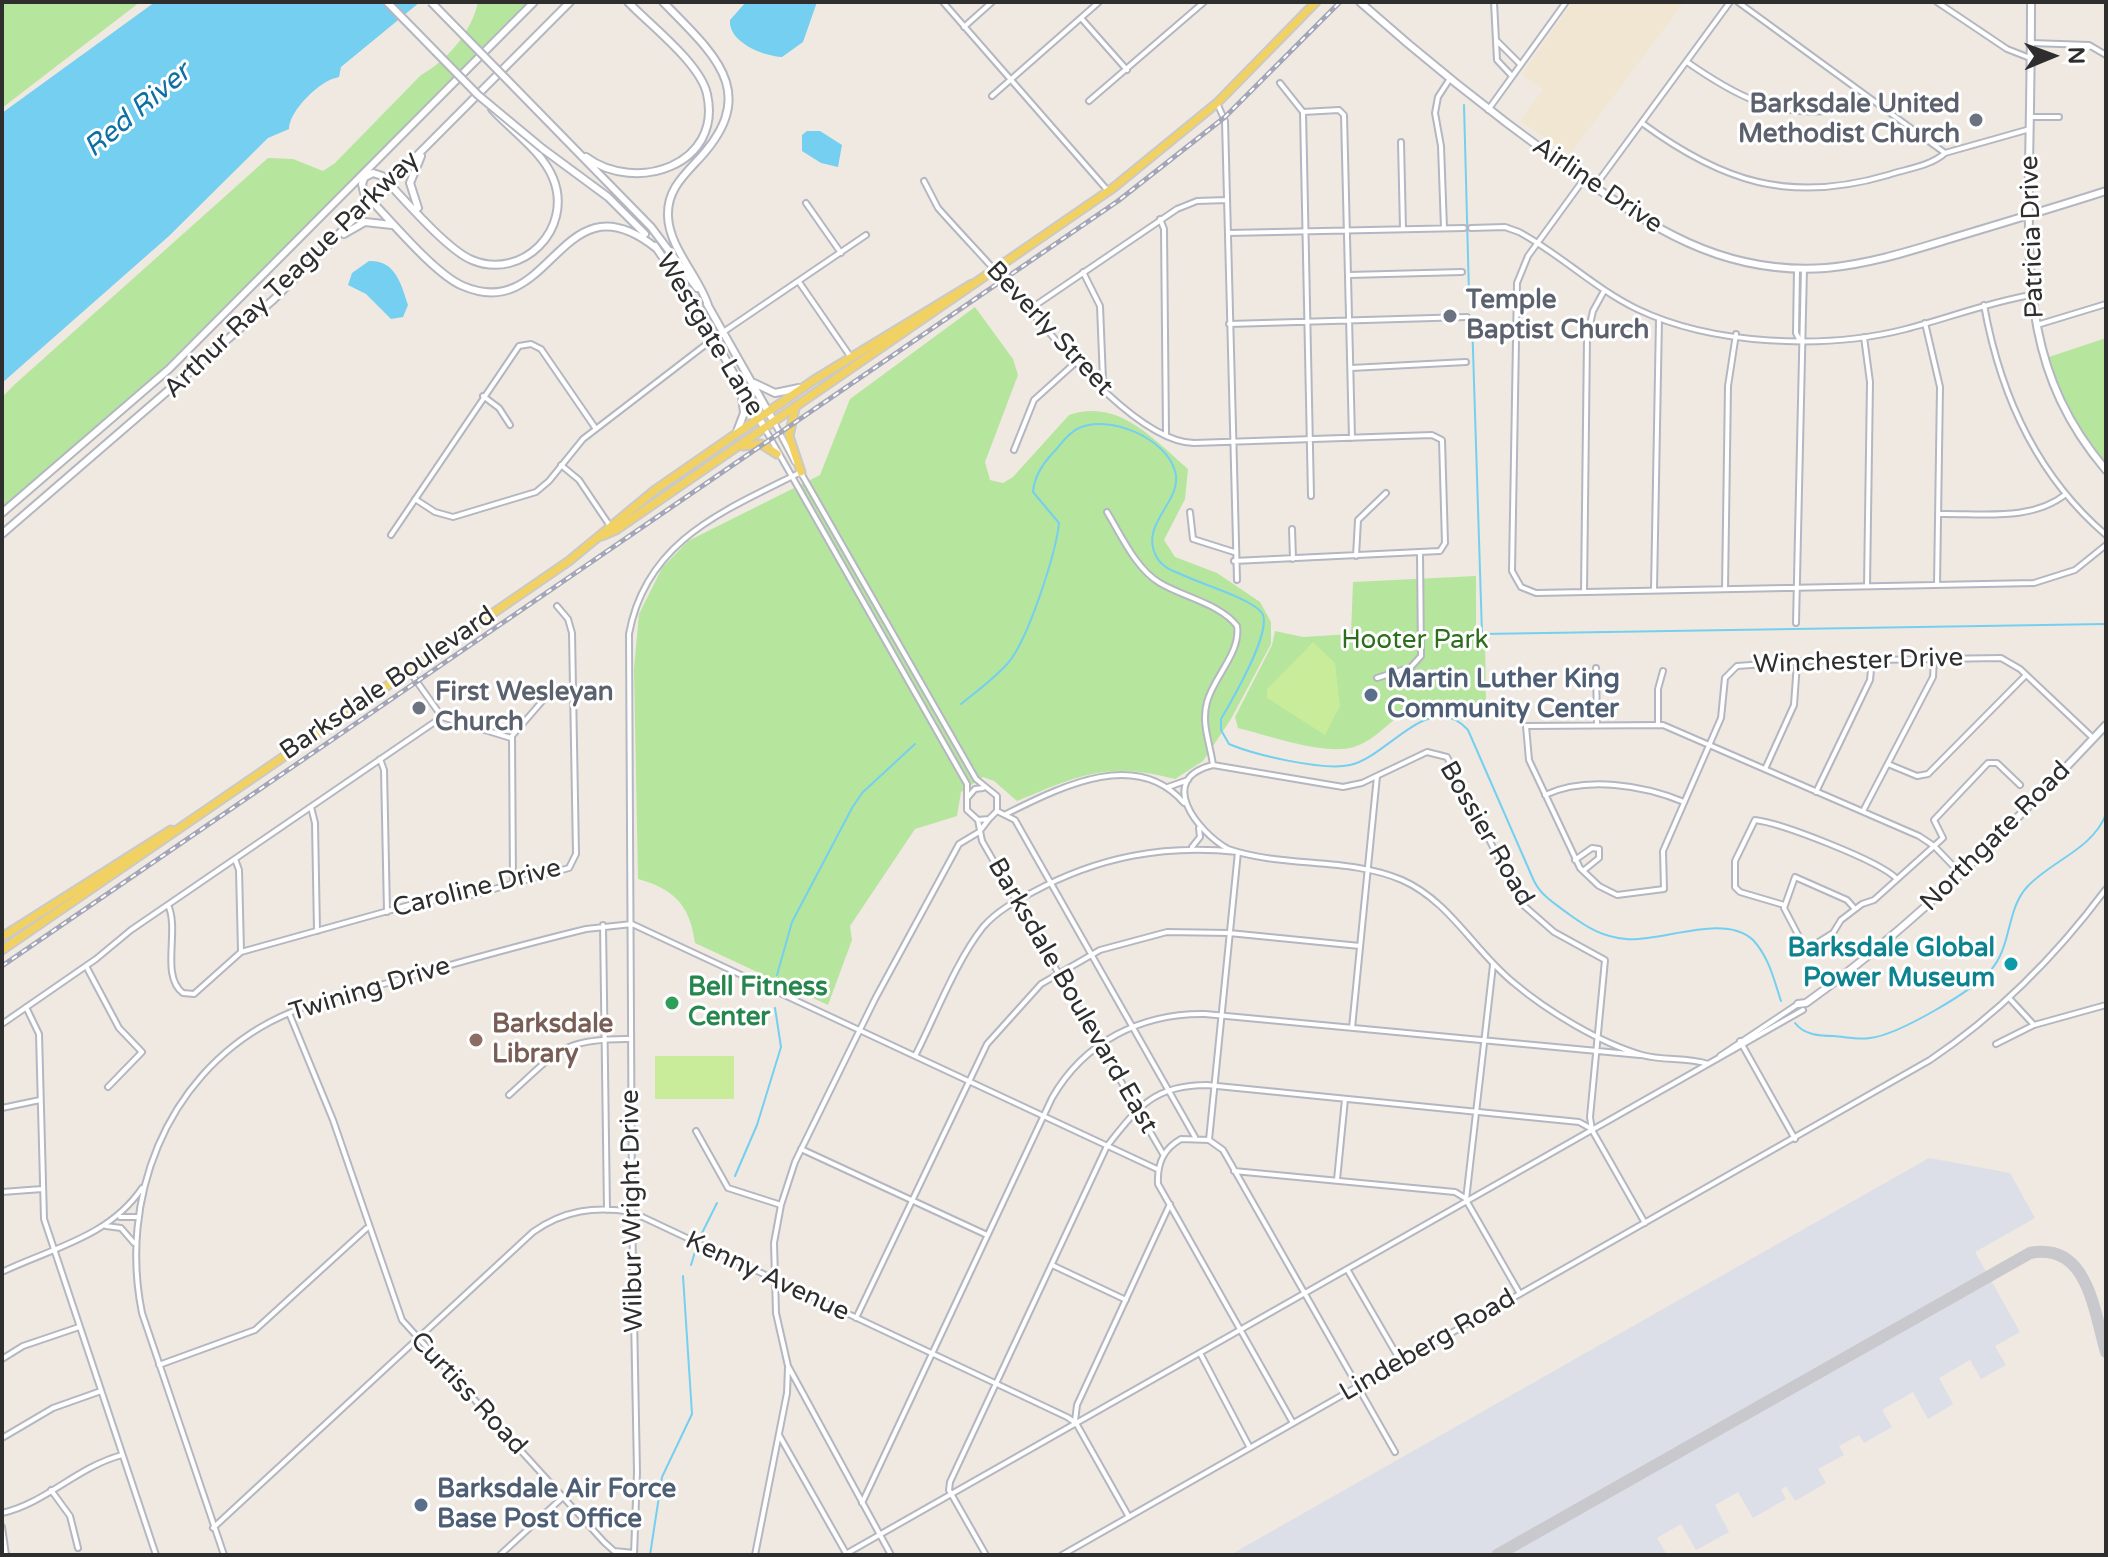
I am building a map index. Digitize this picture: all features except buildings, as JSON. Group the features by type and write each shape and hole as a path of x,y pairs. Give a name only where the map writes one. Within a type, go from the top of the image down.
{"main road":[{"path":"355,182 378,174 468,259 502,265 524,259 547,239 557,214 554,181 538,156 387,2"},
{"path":"431,2 567,141 604,167 635,175 675,165 703,137 708,104 700,76 628,2"},
{"name":"Arthur Ray Teague Parkway","path":"2,513 169,369 534,2"},
{"name":"Arthur Ray Teague Parkway","path":"2,534 217,352 572,2"},
{"path":"663,2 720,62 729,89 728,112 721,133 680,178 669,200 672,234 708,305"},
{"name":"Barksdale Boulevard","path":"2,937 173,830 1109,192 1217,103 1316,2"},
{"name":"Airline Drive","path":"1360,2 1449,80 1637,218 1693,246 1751,263 1800,268 1884,258 2106,191"},
{"name":"Patricia Drive","path":"2031,2 2029,215 2030,295 2034,326 2063,408 2106,470"},
{"name":"Westgate Lane","path":"478,95 619,207 656,248 765,429"},
{"name":"Westgate Lane","path":"567,141 651,227 708,305 774,422"},
{"path":"428,221 414,202 410,183 414,168 430,143"},
{"path":"371,166 365,176 363,191 372,201 451,280 485,292 513,288 531,279 565,245 594,228 617,225 629,228 656,248"},
{"path":"322,251 361,223 381,221 399,228"},
{"name":"Barksdale Boulevard","path":"612,529 676,475 807,385 972,284"},
{"path":"850,356 856,366"},
{"path":"749,378 759,387 775,393 807,385"},
{"path":"736,434 744,413 741,388"},
{"path":"798,406 789,433 801,472"},
{"path":"736,448 757,444 777,454"},
{"path":"676,475 683,485"},
{"name":"Northgate Road","path":"1803,1005 1896,935 1963,875 2106,725"},
{"name":"Barksdale Boulevard","path":"2,950 106,874"},
{"path":"47,907 52,916"}],"street":[{"path":"943,2 1109,192"},
{"path":"964,27 992,2"},
{"path":"992,96 1099,2"},
{"path":"1089,101 1204,2"},
{"path":"1494,2 1497,60 1512,76"},
{"path":"1488,110 1566,2"},
{"path":"1595,186 1730,2"},
{"path":"1738,2 1945,153"},
{"path":"1937,2 2007,49 2031,59"},
{"path":"1081,18 1127,70"},
{"path":"1497,41 1521,65"},
{"path":"2031,43 2089,45 2106,55"},
{"path":"1687,62 1727,90 1779,109 1838,109 1858,104 1867,96"},
{"path":"1444,228 1441,146 1435,113 1438,97 1449,80"},
{"path":"1280,83 1303,112 1311,496"},
{"path":"1217,103 1225,117 1234,561 1237,580"},
{"path":"1303,112 1342,112 1352,438"},
{"path":"2030,117 2059,117"},
{"name":"Patricia Drive","path":"1642,123 1711,168 1754,182 1787,188 1858,183 1934,160 1945,153 2030,129"},
{"path":"1401,142 1403,229"},
{"path":"1584,179 1536,243 1519,274 1516,294 1512,571 1517,583 1532,592 1584,592 2050,580 2079,568 2106,545"},
{"name":"Beverly Street","path":"924,181 938,208 1075,363 1100,389 1166,435 1185,443 1428,435 1440,438 1445,543 1442,550 1420,554"},
{"path":"1030,309 1160,219 1187,204 1227,200"},
{"path":"806,203 841,253"},
{"path":"1160,219 1164,244 1166,435"},
{"path":"1228,233 1464,228"},
{"path":"1471,228 1509,228 1536,243 1604,291 1659,319 1700,333 1800,341 1864,337 2030,295"},
{"path":"415,499 440,515 464,515 536,492 574,446 713,339 866,235"},
{"path":"1796,623 1800,268"},
{"path":"1083,272 1101,312 1103,380 1100,389"},
{"path":"1348,275 1462,272"},
{"path":"798,281 850,356"},
{"path":"1584,592 1588,328 1604,291"},
{"path":"2034,326 2106,304"},
{"path":"1984,305 1995,357 2012,407 2034,450 2066,494 2106,535"},
{"path":"1229,324 1467,317"},
{"path":"1654,590 1659,319"},
{"path":"1925,323 1940,387 1937,585"},
{"path":"1725,589 1729,380 1736,334"},
{"path":"1864,337 1870,382 1867,586"},
{"path":"391,535 513,351 527,344 541,349 596,429"},
{"path":"1351,368 1466,362"},
{"path":"1014,450 1034,400 1075,363"},
{"path":"483,396 499,408 510,425"},
{"path":"774,422 976,779 990,789 998,800 997,811 979,832 959,844 859,1031 801,1149 781,1205 774,1279 778,1327 788,1366 891,1555"},
{"path":"765,429 790,478 967,784 967,810 978,820 989,819"},
{"path":"560,465 576,476 612,529"},
{"name":"Wilbur Wright Drive","path":"634,1554 637,1472 627,661 635,607 650,575 673,546 719,515 801,472"},
{"path":"1356,556 1358,520 1386,493"},
{"path":"1938,514 2031,512 2050,506 2066,494"},
{"path":"1107,512 1138,561 1158,582 1227,617 1237,626 1237,642 1206,704 1204,724 1213,765 1168,787"},
{"path":"1190,512 1193,539 1234,552"},
{"path":"1292,529 1293,559"},
{"path":"1234,561 1420,554 1421,656 1411,667 1377,678"},
{"name":"Caroline Drive","path":"168,905 172,921 174,982 178,990 188,995 202,990 241,952 387,912 565,870 575,859 572,629 564,611 557,606"},
{"name":"Winchester Drive","path":"1583,871 1604,890 1617,895 1664,889 1662,855 1721,718 1724,682 1730,671 1745,665 1872,659 2001,658 2026,675 2093,738"},
{"path":"1816,792 1870,680 1872,659"},
{"path":"1863,811 1933,677 1934,659"},
{"path":"1765,769 1794,705 1797,663"},
{"path":"1596,668 1597,724"},
{"path":"409,670 442,717 512,738"},
{"path":"1658,724 1658,689 1663,671"},
{"path":"1888,764 1917,776 1928,774 2026,675"},
{"path":"513,884 512,738 519,725 545,698 573,692"},
{"path":"2,1024 168,905 442,717"},
{"path":"1575,860 1592,848 1599,849 1599,858 1583,871 1575,860 1529,760 1526,726 1658,724 1863,811 1934,846 1963,875"},
{"name":"Bossier Road","path":"1213,765 1341,787 1377,776 1427,752 1447,757 1522,904 1554,932 1603,958 1606,964 1599,1035"},
{"path":"380,759 384,770 387,912"},
{"path":"1897,879 1883,868 1801,833 1755,820 1735,861 1735,887 1740,892 1784,905 1806,950 1831,934 1841,920 1855,909 1874,900 1943,838 1934,820 1988,763 1997,763 2020,785"},
{"path":"1006,814 1050,793 1101,777 1139,776 1168,787 1186,805 1200,837 1189,849"},
{"path":"1352,1028 1377,776"},
{"path":"1186,805 1184,792 1191,777"},
{"path":"1545,795 1569,787 1646,788 1684,802"},
{"path":"967,800 975,789 990,789"},
{"path":"311,807 315,823 317,931"},
{"path":"997,811 1015,820 1197,1137"},
{"name":"Barksdale Boulevard East","path":"978,820 979,832 1163,1154 1157,1169 1158,1184 1293,1423"},
{"path":"1196,822 1217,842 1238,852"},
{"path":"915,1056 979,933 993,917 1050,883 1116,858 1189,849 1238,852 1368,871 1402,880 1434,900 1493,965 1537,1001 1642,1055"},
{"path":"1209,1140 1238,852"},
{"path":"235,859 239,870 241,952"},
{"path":"1784,905 1795,877 1847,900 1855,909"},
{"name":"Lindeberg Road","path":"1062,1555 1930,1060 2010,999 2057,952 2106,889"},
{"path":"632,924 1157,1169"},
{"name":"Twining Drive","path":"224,1555 158,1365 138,1294 135,1246 143,1186 168,1123 202,1076 239,1043 289,1013 603,925 632,924"},
{"path":"603,925 607,1210"},
{"path":"856,1318 968,1082 1001,1025 1029,995 1058,973 1091,954 1153,934 1229,933 1360,946"},
{"path":"1466,1200 1493,965"},
{"path":"86,966 101,989 119,1028 142,1052 108,1087"},
{"path":"2010,999 2034,1025"},
{"path":"778,1434 846,1555 1708,1064 1803,1005"},
{"path":"1996,1044 2034,1025 2106,1005"},
{"path":"26,1007 39,1034 44,1219 156,1555"},
{"name":"Curtiss Road","path":"289,1013 333,1120 397,1310 417,1340 611,1553 634,1554"},
{"path":"862,1503 1043,1116 1069,1071 1100,1044 1132,1026 1176,1015 1221,1015 1708,1064"},
{"path":"1592,1130 1599,1035"},
{"path":"509,1095 559,1052 580,1041 631,1039"},
{"path":"1741,1044 1795,1139"},
{"path":"986,1555 952,1493 950,1482 1107,1146 1137,1109 1168,1089 1214,1086 1579,1122 1592,1130 1645,1223"},
{"path":"1337,1180 1345,1099"},
{"path":"2,1108 40,1100"},
{"path":"696,1131 728,1188 781,1205"},
{"path":"1163,1154 1175,1142 1197,1137 1209,1140 1223,1150 1395,1452"},
{"path":"801,1149 987,1235"},
{"path":"1234,1171 1455,1192 1466,1200 1520,1294"},
{"path":"2,1272 55,1253 118,1217 143,1186"},
{"path":"2,1192 42,1189"},
{"path":"1129,1517 1076,1423 1077,1405 1170,1204"},
{"name":"Kenny Avenue","path":"213,1528 543,1225 579,1211 632,1212 1076,1423"},
{"path":"118,1217 138,1217"},
{"path":"104,1225 121,1228 135,1246"},
{"path":"158,1365 255,1330 367,1228"},
{"path":"1051,1265 1126,1300"},
{"path":"1347,1269 1401,1362"},
{"path":"2,1359 23,1346 79,1327"},
{"path":"1200,1353 1250,1448"},
{"path":"755,1555 787,1393 788,1366"},
{"path":"2,1438 53,1408 101,1391"},
{"path":"2,1513 27,1505 84,1469 122,1455"},
{"path":"51,1490 70,1516 78,1548"},
{"path":"500,1555 563,1497"},
{"path":"2,1527 6,1555"}],"shaded area":[{"path":"1573,2 1684,2 1570,154 1520,121 1543,90 1522,74"},
{"path":"1929,1158 2010,1173 2035,1218 1975,1252 2020,1332 1995,1346 2006,1365 1981,1379 1970,1360 1939,1378 1953,1404 1928,1419 1913,1392 1882,1410 1892,1427 1864,1443 1859,1435 1839,1446 1844,1455 1818,1469 1826,1483 1795,1501 1786,1486 1781,1490 1786,1499 1753,1518 1738,1492 1715,1505 1729,1532 1696,1550 1681,1524 1657,1538 1667,1555 1230,1555"}],"green space":[{"path":"2,2 140,2 2,108"},
{"path":"478,2 529,2 154,377 2,509 2,397 268,158 293,159 323,171 335,163 421,75 449,53 470,24"},
{"path":"975,307 1013,359 1018,375 985,462 990,480 1003,483 1013,477 1069,415 1087,411 1104,412 1134,425 1188,469 1185,499 1164,540 1175,557 1217,573 1260,602 1271,622 1271,644 1231,719 1203,761 1175,779 1112,771 1058,784 1017,801 994,781 983,777 961,792 957,816 915,829 850,926 852,940 828,1005 695,943 689,918 678,900 661,888 638,879 634,669 639,614 662,568 688,541 820,475 850,399"},
{"path":"2106,338 2106,470 2085,443 2043,359"},
{"name":"Hooter Park","path":"1476,576 1476,628 1485,635 1486,712 1445,700 1424,703 1401,714 1365,742 1342,749 1312,747 1238,728 1235,717 1272,645 1275,631 1303,637 1351,634 1353,582"},
{"path":"1313,642 1335,663 1340,706 1325,735 1267,698 1267,689"},
{"path":"655,1056 734,1056 734,1099 655,1099"}],"water":[{"name":"Red River","path":"155,2 420,2 341,67 339,77 315,90 294,114 289,129 268,138 169,236 2,383 2,113"},
{"path":"746,2 817,2 803,42 782,57 757,51 735,35 730,20"},
{"path":"807,131 820,131 842,145 838,167 821,163 802,151 802,135"},
{"path":"369,261 385,264 396,274 408,305 403,317 391,319 366,294 348,285 352,273"}],"waterway":[{"path":"1464,105 1469,294"},
{"path":"1472,319 1482,634 2106,624"},
{"path":"961,704 1008,663 1024,636 1040,596 1059,523 1033,492 1041,468 1066,437 1077,429 1104,424 1134,432 1160,448 1175,471 1173,492 1153,533 1152,544 1156,556 1173,571 1248,602 1262,613 1264,622 1256,650 1221,719 1221,730 1229,744 1289,761 1323,766 1350,765 1424,721 1439,717 1454,719 1468,730 1534,881 1550,900 1590,928 1618,938 1640,939 1709,928 1741,932 1753,940 1763,954 1781,1001"},
{"path":"777,975 792,922 852,808 862,793 915,744"},
{"path":"1795,1023 1813,1034 1870,1038 1916,1021 1968,989 1982,979 1998,960 2015,906 2027,887 2091,837 2106,814"},
{"path":"735,1176 757,1125 781,1047 775,1008"},
{"path":"702,1233 717,1203"},
{"path":"691,1265 695,1252"},
{"path":"650,1555 662,1477 692,1414 683,1276"}],"taxiway":[{"path":"1497,1555 2030,1253 2049,1252 2065,1258 2076,1269 2092,1300 2106,1352"}],"railway":[{"path":"2,966 1118,201 1225,117 1340,2"}],"place":[{"name":"Barksdale United Methodist Church","path":"1976,120"},
{"name":"Temple Baptist Church","path":"1450,316"},
{"name":"Martin Luther King Community Center","path":"1371,695"},
{"name":"First Wesleyan Church","path":"419,708"},
{"name":"Barksdale Global Power Museum","path":"2011,964"},
{"name":"Bell Fitness Center","path":"672,1003"},
{"name":"Barksdale Library","path":"476,1040"},
{"name":"Barksdale Air Force Base Post Office","path":"421,1505"}]}
